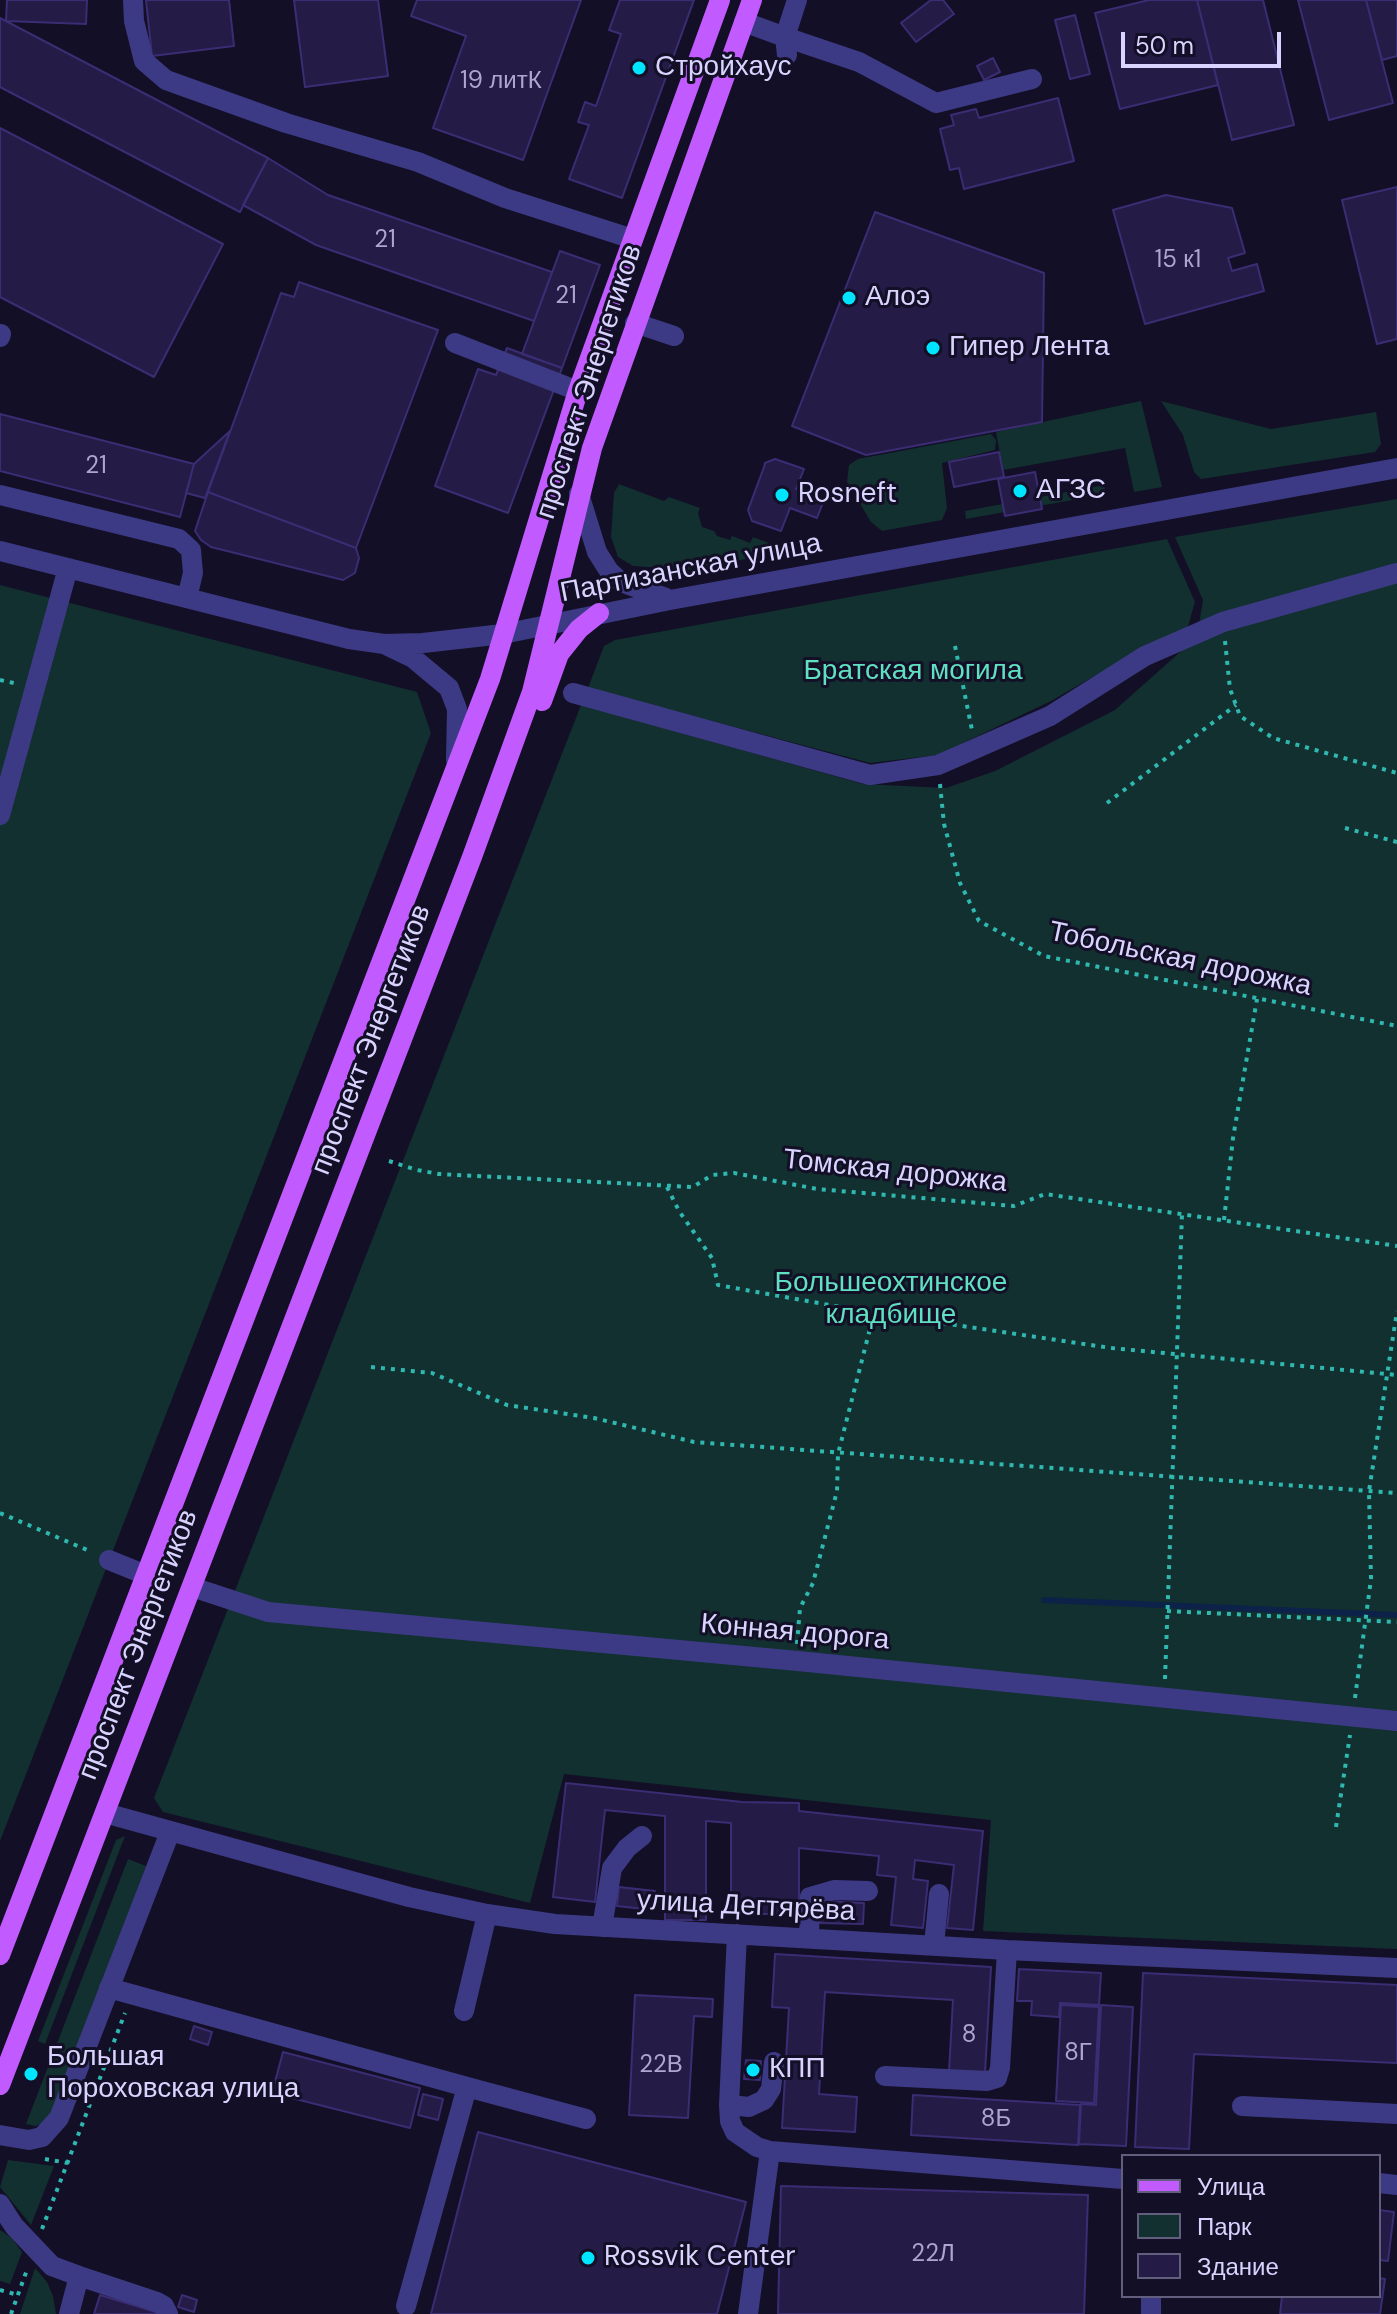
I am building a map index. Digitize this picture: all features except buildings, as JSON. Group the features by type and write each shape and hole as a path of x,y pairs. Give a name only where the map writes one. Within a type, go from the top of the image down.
{"main road":[{"name":"проспект Энергетиков","path":"0,1955 490,679 578,391 720,0"},
{"name":"проспект Энергетиков","path":"0,2085 506,766 532,692 550,626 592,448 752,0"},
{"path":"506,766 525,746 559,654 579,629 599,613"}],"street":[{"path":"133,0 134,21 144,61 166,80 286,123 418,162 505,198 633,239"},
{"path":"786,46 797,0"},
{"path":"744,22 786,46 859,62 936,103 1032,79"},
{"path":"635,323 674,336"},
{"path":"455,343 578,391"},
{"name":"Партизанская улица","path":"0,551 349,639 384,644 459,641 1397,468"},
{"path":"579,494 597,552 609,571 621,582 670,600"},
{"path":"0,495 179,539 191,550 193,573 187,598"},
{"path":"0,815 68,568"},
{"path":"573,693 870,775 938,765 1050,716 1145,656 1223,622 1397,573"},
{"path":"384,644 413,658 449,688 457,709 455,765"},
{"path":"109,1560 146,1575"},
{"name":"Конная дорога","path":"192,1587 268,1612 1397,1721"},
{"name":"улица Дегтярёва","path":"105,1813 409,1897 487,1914 555,1924 1397,1968"},
{"path":"0,2135 29,2140 42,2137 59,2118 170,1832"},
{"path":"602,1927 612,1868 627,1848 642,1836"},
{"path":"809,1938 810,1897 834,1890 868,1891"},
{"path":"934,1945 939,1894"},
{"path":"464,2011 487,1914"},
{"path":"737,1934 730,2121 735,2132 757,2147 770,2151 1121,2179"},
{"path":"885,2076 987,2081 997,2078 1007,1950"},
{"path":"109,1988 586,2119"},
{"path":"729,2105 749,2107 764,2100 771,2089 774,2062"},
{"path":"406,2306 467,2087"},
{"path":"1242,2106 1397,2114"},
{"path":"748,2314 770,2151"},
{"path":"0,2204 7,2223 52,2266 157,2302 164,2306 168,2314"},
{"path":"69,2314 79,2276"}],"path":[{"path":"1223,622 1230,689 1240,716 1273,738 1397,773"},
{"path":"955,646 976,748"},
{"path":"1107,803 1236,705"},
{"name":"Тобольская дорожка","path":"938,765 944,824 960,883 979,921 1044,956 1397,1026"},
{"path":"1345,828 1397,842"},
{"path":"1224,1220 1233,1138 1257,999"},
{"name":"Томская дорожка","path":"389,1161 439,1174 693,1187 712,1175 734,1173 817,1189 1014,1206 1045,1194 1397,1246"},
{"path":"667,1186 679,1211 712,1258 718,1285 874,1313 1111,1348 1397,1375"},
{"path":"1164,1697 1182,1214"},
{"path":"1336,1827 1371,1579 1369,1491 1397,1311"},
{"path":"798,1661 800,1608 813,1583 837,1491 838,1454 874,1313"},
{"path":"371,1367 432,1373 507,1405 594,1418 694,1442 1397,1493"},
{"path":"0,1513 109,1560"},
{"path":"1167,1611 1397,1622"},
{"path":"11,2314 131,1995"},
{"path":"0,2290 18,2295"}],"green space":[{"path":"1141,401 1162,487 1134,492 1125,448 1003,470 996,432"},
{"path":"1161,401 1271,429 1376,412 1381,444 1375,452 1201,479 1194,472 1183,435"},
{"path":"991,434 996,440 995,450 942,463 947,508 942,520 882,531 871,522 847,482 849,465 858,459"},
{"path":"619,484 664,501 669,497 700,508 698,513 702,527 714,531 717,536 730,540 732,536 750,543 753,537 790,551 664,574 662,568 633,566 618,557 611,537 614,493"},
{"path":"1104,485 1106,494 966,519 965,511"},
{"name":"Большеохтинское кладбище","path":"1397,499 1397,1949 983,1931 991,1820 564,1774 530,1903 163,1812 154,1798 581,705 863,784 946,788 995,771 1115,710 1197,637 1203,600 1175,537"},
{"name":"Братская могила","path":"1167,539 1195,602 1187,630 1143,648 1051,701 938,755 870,763 588,688 604,646 615,640"},
{"path":"0,585 417,692 431,733 0,1841"},
{"path":"125,1836 45,2044 38,2041 116,1840"},
{"path":"128,1859 146,1866 52,2112 45,2122 36,2126 26,2124"},
{"path":"8,2160 54,2166 31,2225 0,2187"},
{"path":"0,2230 12,2238 22,2252 10,2284 0,2281"},
{"path":"35,2268 47,2282 56,2314 20,2314"}],"waterway":[{"path":"1044,1600 1397,1615"}],"place":[{"name":"Стройхаус","path":"639,68"},
{"name":"Алоэ","path":"849,298"},
{"name":"Гипер Лента","path":"933,348"},
{"name":"АГЗС","path":"1020,491"},
{"name":"Rosneft","path":"782,495"},
{"name":"КПП","path":"753,2070"},
{"name":"Большая Пороховская улица","path":"31,2074"},
{"name":"Rossvik Center","path":"588,2258"}]}
